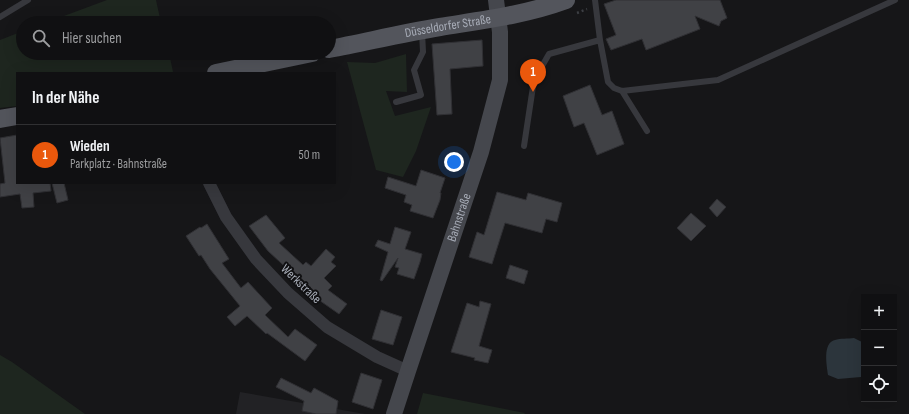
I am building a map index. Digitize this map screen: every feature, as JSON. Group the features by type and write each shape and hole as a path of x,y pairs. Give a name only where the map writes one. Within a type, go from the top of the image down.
{"main road":[{"name":"Düsseldorfer Straße","path":"336,48 422,30 497,9 519,14 545,8 566,0"},
{"name":"Bahnstraße","path":"394,414 483,145 500,80 501,42 497,9"},
{"path":"221,72 278,60"},
{"path":"0,119 16,116"}],"street":[{"name":"Werkstraße","path":"210,184 226,217 256,259 288,293 327,327 377,357 408,371"}],"lane":[{"path":"0,17 28,0"},
{"path":"595,0 600,40 608,82 614,88 622,91 718,80 895,0"},
{"path":"396,102 421,95 414,70 423,52 422,30"},
{"path":"524,146 534,80 549,54 600,40"},
{"path":"622,91 647,131"}],"shaded area":[{"path":"107,0 156,0 159,16 64,16"},
{"path":"16,34 16,60 170,60 173,72 16,72 16,106 0,108 0,40"},
{"path":"406,54 407,92 386,91 395,116 431,107 416,151 403,177 376,170 347,62 375,63"},
{"path":"854,338 861,342 861,377 838,379 828,375 826,355 828,345 837,339"},
{"path":"0,355 12,362 85,414 0,414"},
{"path":"240,392 365,414 236,414"},
{"path":"423,393 525,413 417,414"}],"building":[{"path":"616,0 720,0 727,18 721,21 719,26 695,16 700,29 646,50 642,39 611,50 606,39 616,35 604,4"},
{"path":"482,40 483,66 450,69 452,114 437,115 432,44"},
{"path":"590,85 602,115 612,111 624,144 597,155 584,123 574,127 563,96"},
{"path":"16,135 16,184 50,184 51,191 33,193 34,207 22,208 20,194 0,197 0,184 5,183 0,138"},
{"path":"421,170 445,178 440,193 440,200 433,218 410,211 412,205 404,202 406,195 385,188 388,177 416,186"},
{"path":"52,184 64,184 68,200 57,203"},
{"path":"497,192 526,200 528,193 562,203 557,222 546,219 542,233 505,223 492,264 469,257 477,232 484,235"},
{"path":"717,199 726,207 717,217 709,208"},
{"path":"691,213 706,226 691,241 677,228"},
{"path":"266,215 285,238 279,243 303,265 306,262 311,266 326,249 335,257 331,262 336,266 324,278 332,286 328,290 347,304 339,314 319,300 317,302 291,278 294,275 268,251 249,226"},
{"path":"207,224 229,259 222,263 241,288 248,282 272,308 265,315 288,337 295,329 317,345 305,361 267,333 266,334 247,316 235,326 227,317 240,306 210,269 201,255 199,256 186,236"},
{"path":"395,227 411,232 405,249 422,254 414,279 397,274 399,268 395,267 398,258 382,281 380,280 388,252 375,246 378,240 390,244"},
{"path":"510,265 528,271 524,284 506,278"},
{"path":"480,301 491,304 479,346 492,350 488,363 451,352 467,303 479,307"},
{"path":"381,310 402,317 393,345 372,339"},
{"path":"361,373 382,380 373,409 352,402"},
{"path":"281,378 311,393 314,388 338,401 336,414 316,414 302,411 304,401 276,387"}],"place":[{"name":"Wieden","path":"533,92"}]}
